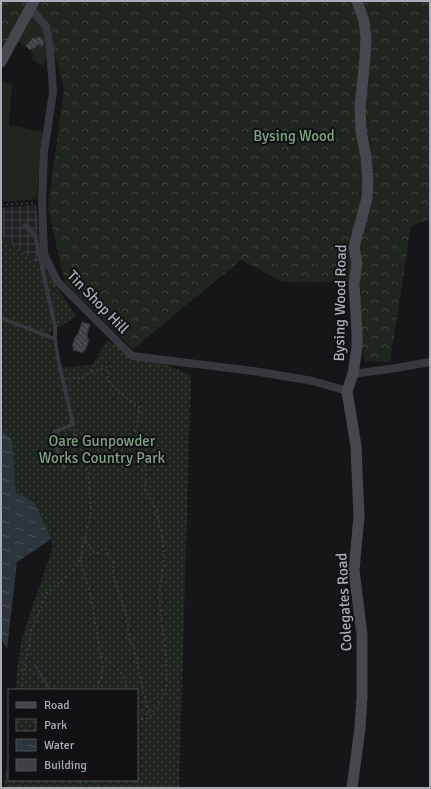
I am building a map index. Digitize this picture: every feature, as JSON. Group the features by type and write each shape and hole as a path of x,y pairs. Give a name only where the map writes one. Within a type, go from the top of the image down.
{"street":[{"name":"Bysing Wood Road","path":"347,392 353,374 357,347 354,284 357,263 354,247 367,198 368,181 366,157 361,131 360,107 366,38 364,21 357,1"},
{"path":"1,62 32,4"},
{"name":"Tin Shop Hill","path":"32,4 46,26 50,47 53,92 44,152 42,202 44,254 57,281 132,356 254,371 313,381 347,392"},
{"path":"353,374 430,362"},
{"name":"Colegates Road","path":"347,392 356,446 359,516 354,570 362,635 362,698 360,728 352,788"}],"lane":[{"path":"25,226 30,229 35,236 55,326 55,340 62,380 73,424 55,432 52,436 64,467"},
{"path":"1,318 55,340"}],"path":[{"path":"1,205 42,202"},
{"path":"62,380 80,378 93,371 107,367 109,382 116,390 140,408 135,434 142,451 146,470 145,490 153,503 164,542 164,564 160,585 160,611 164,637 167,683 159,705 150,717 144,720 138,718"},
{"path":"20,689 31,632 47,593 71,572 80,559 91,512 88,472 73,424"},
{"path":"85,539 95,554 105,548 113,562 113,575 128,620 128,637 134,649 150,717"},
{"path":"80,559 91,596 103,669 97,689"},
{"path":"101,656 119,670 125,679 127,689"}],"shaded area":[{"path":"36,205 39,236 47,271 3,237 1,229 1,208"}],"green space":[{"name":"Bysing Wood","path":"1,1 430,1 430,219 411,226 390,362 364,361 360,321 360,282 283,282 241,260 133,349 65,283 48,208 64,89 46,18 24,7 1,54"},
{"path":"31,16 45,27 49,50 43,66 32,59 33,53 15,39"},
{"path":"1,81 12,84 9,125 44,132 36,199 1,202"},
{"name":"Oare Gunpowder Works Country Park","path":"1,229 3,237 47,271 76,317 50,332 58,368 92,365 107,341 191,375 179,788 4,788 8,755 8,781 138,781 138,689 15,689 21,641 53,546 35,503 16,492 12,440 1,429"}],"water":[{"path":"1,429 12,440 16,492 35,503 51,539 17,562 7,649 1,638"}],"building":[{"path":"38,36 43,40 44,44 42,47 38,44 34,49 32,48 30,50 26,46 33,37 36,39"},
{"path":"82,322 90,324 87,335 87,339 89,340 83,353 73,350 72,346"}],"waterway":[{"path":"35,665 49,689"},
{"path":"80,781 82,788"}]}
